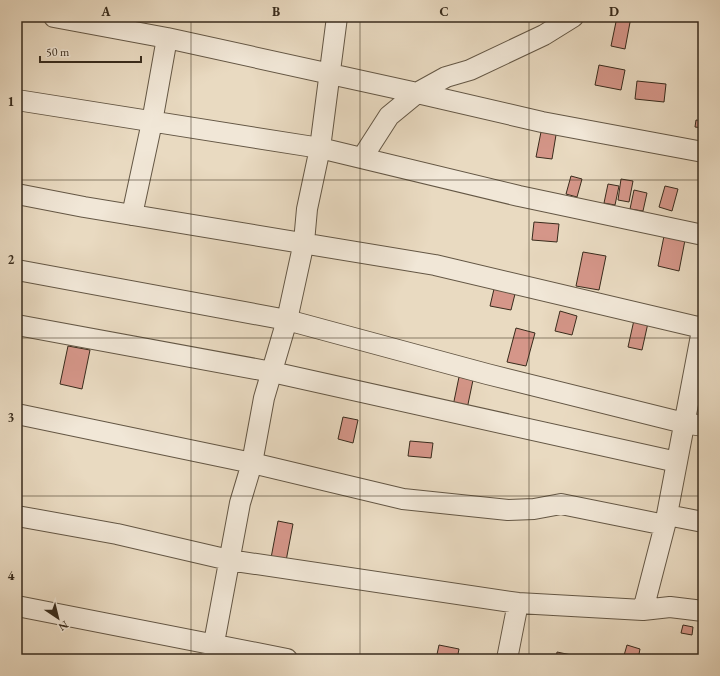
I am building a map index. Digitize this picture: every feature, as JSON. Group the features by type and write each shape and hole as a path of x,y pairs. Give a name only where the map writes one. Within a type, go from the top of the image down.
{"street":[{"path":"54,17 166,38 542,122 703,152"},
{"path":"213,652 240,503 252,463 264,398 287,320 304,242 307,209 320,148 337,17"},
{"path":"362,158 389,116 417,93 446,77 470,70 544,35 573,17"},
{"path":"132,215 152,122 166,38"},
{"path":"17,100 320,148 520,196 703,235"},
{"path":"17,194 132,215 304,242 470,272 703,326 694,379 693,424 677,462 666,520 643,610"},
{"path":"17,270 287,320 487,374 693,424"},
{"path":"17,325 272,372 677,462"},
{"path":"17,414 252,463 403,499 508,510 534,509 561,504 666,520 703,522"},
{"path":"17,516 117,534 229,560 518,603 643,610 670,607 703,611"},
{"path":"507,659 518,603"},
{"path":"17,606 213,652 287,659"}],"building":[{"path":"617,17 631,17 625,49 611,46"},
{"path":"599,65 625,70 621,90 595,85"},
{"path":"637,81 666,84 664,102 635,99"},
{"path":"696,120 703,121 703,128 695,127"},
{"path":"542,127 557,129 552,159 536,157"},
{"path":"571,176 582,179 577,197 566,194"},
{"path":"621,179 633,181 629,202 618,200"},
{"path":"608,184 619,186 615,205 604,203"},
{"path":"665,186 678,189 672,211 659,207"},
{"path":"634,190 647,193 643,211 630,209"},
{"path":"534,222 559,224 557,242 532,240"},
{"path":"665,231 686,235 679,271 658,266"},
{"path":"583,252 606,256 599,290 576,286"},
{"path":"494,289 515,294 511,310 490,306"},
{"path":"560,311 577,316 572,335 555,331"},
{"path":"634,320 648,323 642,350 628,347"},
{"path":"516,328 535,333 526,366 507,362"},
{"path":"68,346 90,350 82,389 60,384"},
{"path":"459,377 473,380 467,409 453,406"},
{"path":"343,417 358,420 353,443 338,439"},
{"path":"410,441 433,443 431,458 408,456"},
{"path":"278,521 293,524 286,561 271,558"},
{"path":"683,625 693,627 692,635 681,633"},
{"path":"439,645 459,649 457,659 436,659"},
{"path":"627,645 640,649 638,659 623,659"},
{"path":"557,652 576,656 575,659 556,659"}]}
